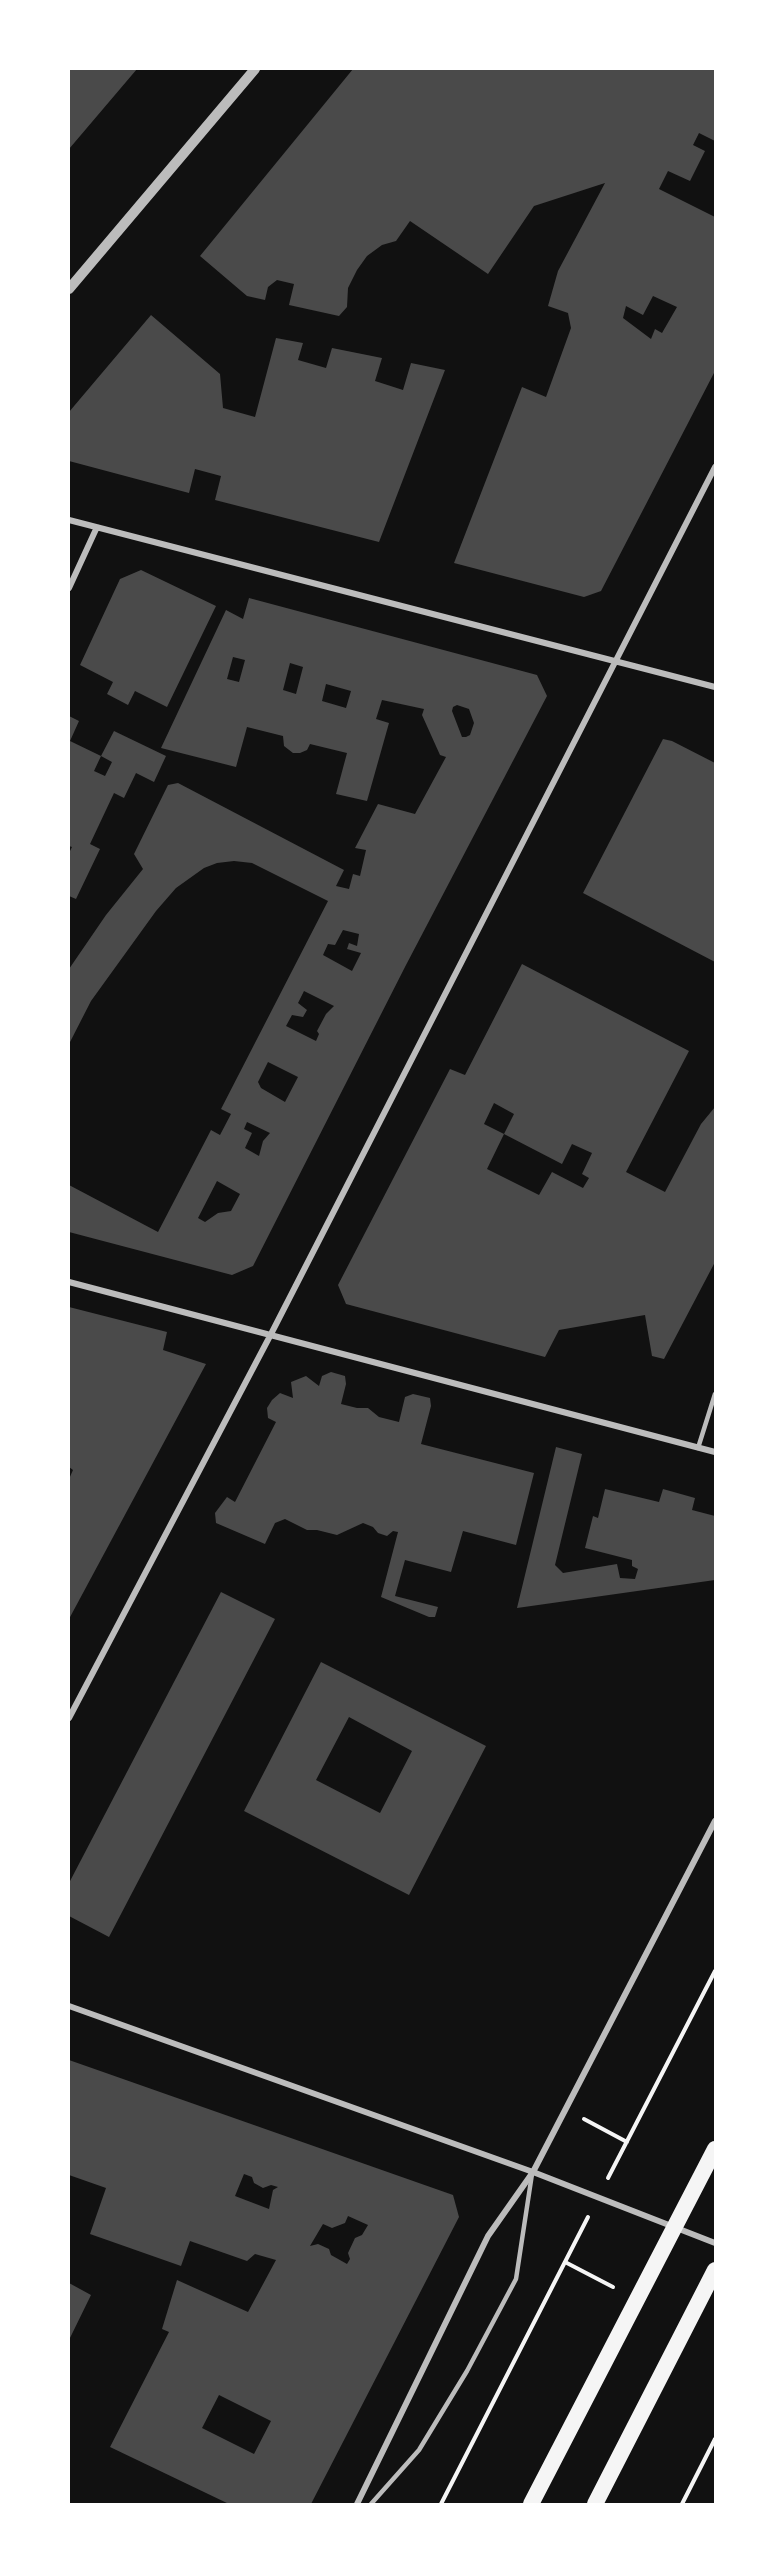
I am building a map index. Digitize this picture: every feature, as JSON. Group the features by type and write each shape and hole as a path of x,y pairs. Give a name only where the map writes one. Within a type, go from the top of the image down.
{"highway":[{"path":"531,2504 715,2149"},
{"path":"595,2504 715,2270"}],"street":[{"path":"69,289 255,69"},
{"path":"69,1718 270,1335 715,467"},
{"path":"69,519 715,687"},
{"path":"69,588 97,527"},
{"path":"69,1282 715,1452"},
{"path":"357,2504 488,2236 533,2172 715,1821"},
{"path":"69,2006 599,2196 715,2243"}],"lane":[{"path":"698,1448 715,1394"},
{"path":"371,2504 419,2450 467,2371 516,2279 533,2172"}],"path":[{"path":"441,2504 715,1971"},
{"path":"565,2109 627,2142"},
{"path":"682,2504 715,2439"}],"building":[{"path":"69,69 137,69 69,149"},
{"path":"353,69 715,69 715,141 699,133 693,145 705,151 690,181 668,171 659,189 715,217 715,371 601,591 584,597 454,563 522,387 546,397 571,328 568,313 548,306 558,271 605,183 534,206 488,274 410,221 396,241 382,245 367,256 348,288 347,307 339,316 289,305 294,284 277,280 268,287 265,300 247,296 200,256","holes":["653,296 677,307 662,333 655,329 651,339 623,318 626,306 643,315"]},
{"path":"151,315 220,374 223,408 255,417 276,338 303,343 298,360 326,368 332,348 382,358 375,381 403,390 411,363 445,370 379,542 215,500 221,476 195,469 189,493 69,461 69,412"},
{"path":"141,570 216,606 167,707 135,691 128,705 107,694 113,682 80,665 120,579"},
{"path":"249,598 537,675 547,696 406,965 253,1266 232,1275 69,1232 69,1185 158,1232 211,1130 220,1135 231,1114 221,1109 328,901 252,863 234,861 217,863 204,868 176,888 156,911 91,1001 69,1044 69,969 106,915 143,869 134,854 168,785 178,783 344,870 336,886 349,889 353,874 360,876 366,850 355,848 378,804 415,814 446,757 440,755 422,715 424,709 382,700 376,719 389,723 367,801 336,794 347,753 310,744 307,750 293,753 284,746 283,736 247,727 236,767 161,748 226,610 243,619","holes":["233,657 245,660 239,682 227,679","290,663 303,667 296,694 283,690","326,684 351,691 346,708 322,701","457,705 469,709 474,723 470,735 462,737 452,711","343,930 359,934 357,946 349,943 347,949 361,953 352,971 323,955 328,944 335,945","304,991 334,1006 326,1014 317,1031 319,1034 316,1041 286,1026 292,1015 303,1017 307,1010 298,1003","268,1062 298,1077 285,1102 261,1088 258,1082","247,1122 270,1133 263,1141 259,1156 245,1148 252,1133 244,1129","217,1181 240,1194 231,1211 218,1213 205,1222 198,1218"]},
{"path":"69,716 79,721 70,741 101,756 114,731 166,756 154,782 136,773 124,798 114,793 90,844 100,849 76,899 69,896 69,853 72,847 69,846","holes":["101,756 112,762 105,776 94,771"]},
{"path":"663,739 672,741 715,763 715,962 583,893"},
{"path":"522,964 689,1051 626,1172 665,1192 701,1124 715,1107 715,1262 664,1359 652,1356 645,1315 559,1330 545,1357 346,1304 338,1285 450,1069 465,1075","holes":["494,1103 514,1114 504,1134 484,1124","504,1134 562,1164 572,1144 592,1153 582,1174 589,1178 583,1188 552,1172 539,1195 487,1169"]},
{"path":"69,1307 167,1332 163,1350 206,1364 69,1619 69,1479 73,1470 69,1467"},
{"path":"331,1372 345,1376 346,1384 341,1404 368,1408 379,1417 399,1422 405,1397 413,1394 430,1398 431,1406 421,1444 534,1473 516,1545 463,1531 451,1572 405,1560 395,1596 438,1607 435,1617 429,1617 381,1597 398,1532 393,1531 387,1536 363,1523 337,1535 307,1530 285,1519 275,1523 265,1544 216,1523 215,1513 227,1497 235,1502 276,1422 268,1418 267,1408 272,1400 280,1393 293,1398 291,1382 306,1376 319,1386 322,1376"},
{"path":"556,1447 582,1454 555,1565 563,1573 617,1564 620,1578 635,1579 638,1569 632,1566 632,1560 585,1548 593,1516 598,1518 605,1489 659,1502 663,1489 695,1498 692,1510 715,1516 715,1580 517,1608"},
{"path":"221,1592 275,1619 109,1937 69,1916 69,1883"},
{"path":"321,1662 486,1746 409,1895 244,1811","holes":["349,1717 412,1751 380,1813 316,1780"]},
{"path":"69,2060 453,2195 459,2217 311,2504 229,2504 110,2447 169,2332 162,2329 177,2280 248,2312 276,2260 255,2254 247,2261 190,2241 181,2266 90,2234 106,2188 69,2175","holes":["244,2174 252,2177 254,2183 263,2188 271,2185 278,2187 273,2190 269,2209 235,2196","348,2216 368,2225 362,2235 355,2238 348,2253 350,2259 347,2264 331,2255 329,2249 318,2244 310,2246 323,2224 332,2228 345,2223","219,2395 271,2421 254,2454 202,2428"]},
{"path":"69,2283 91,2295 69,2340"}]}
